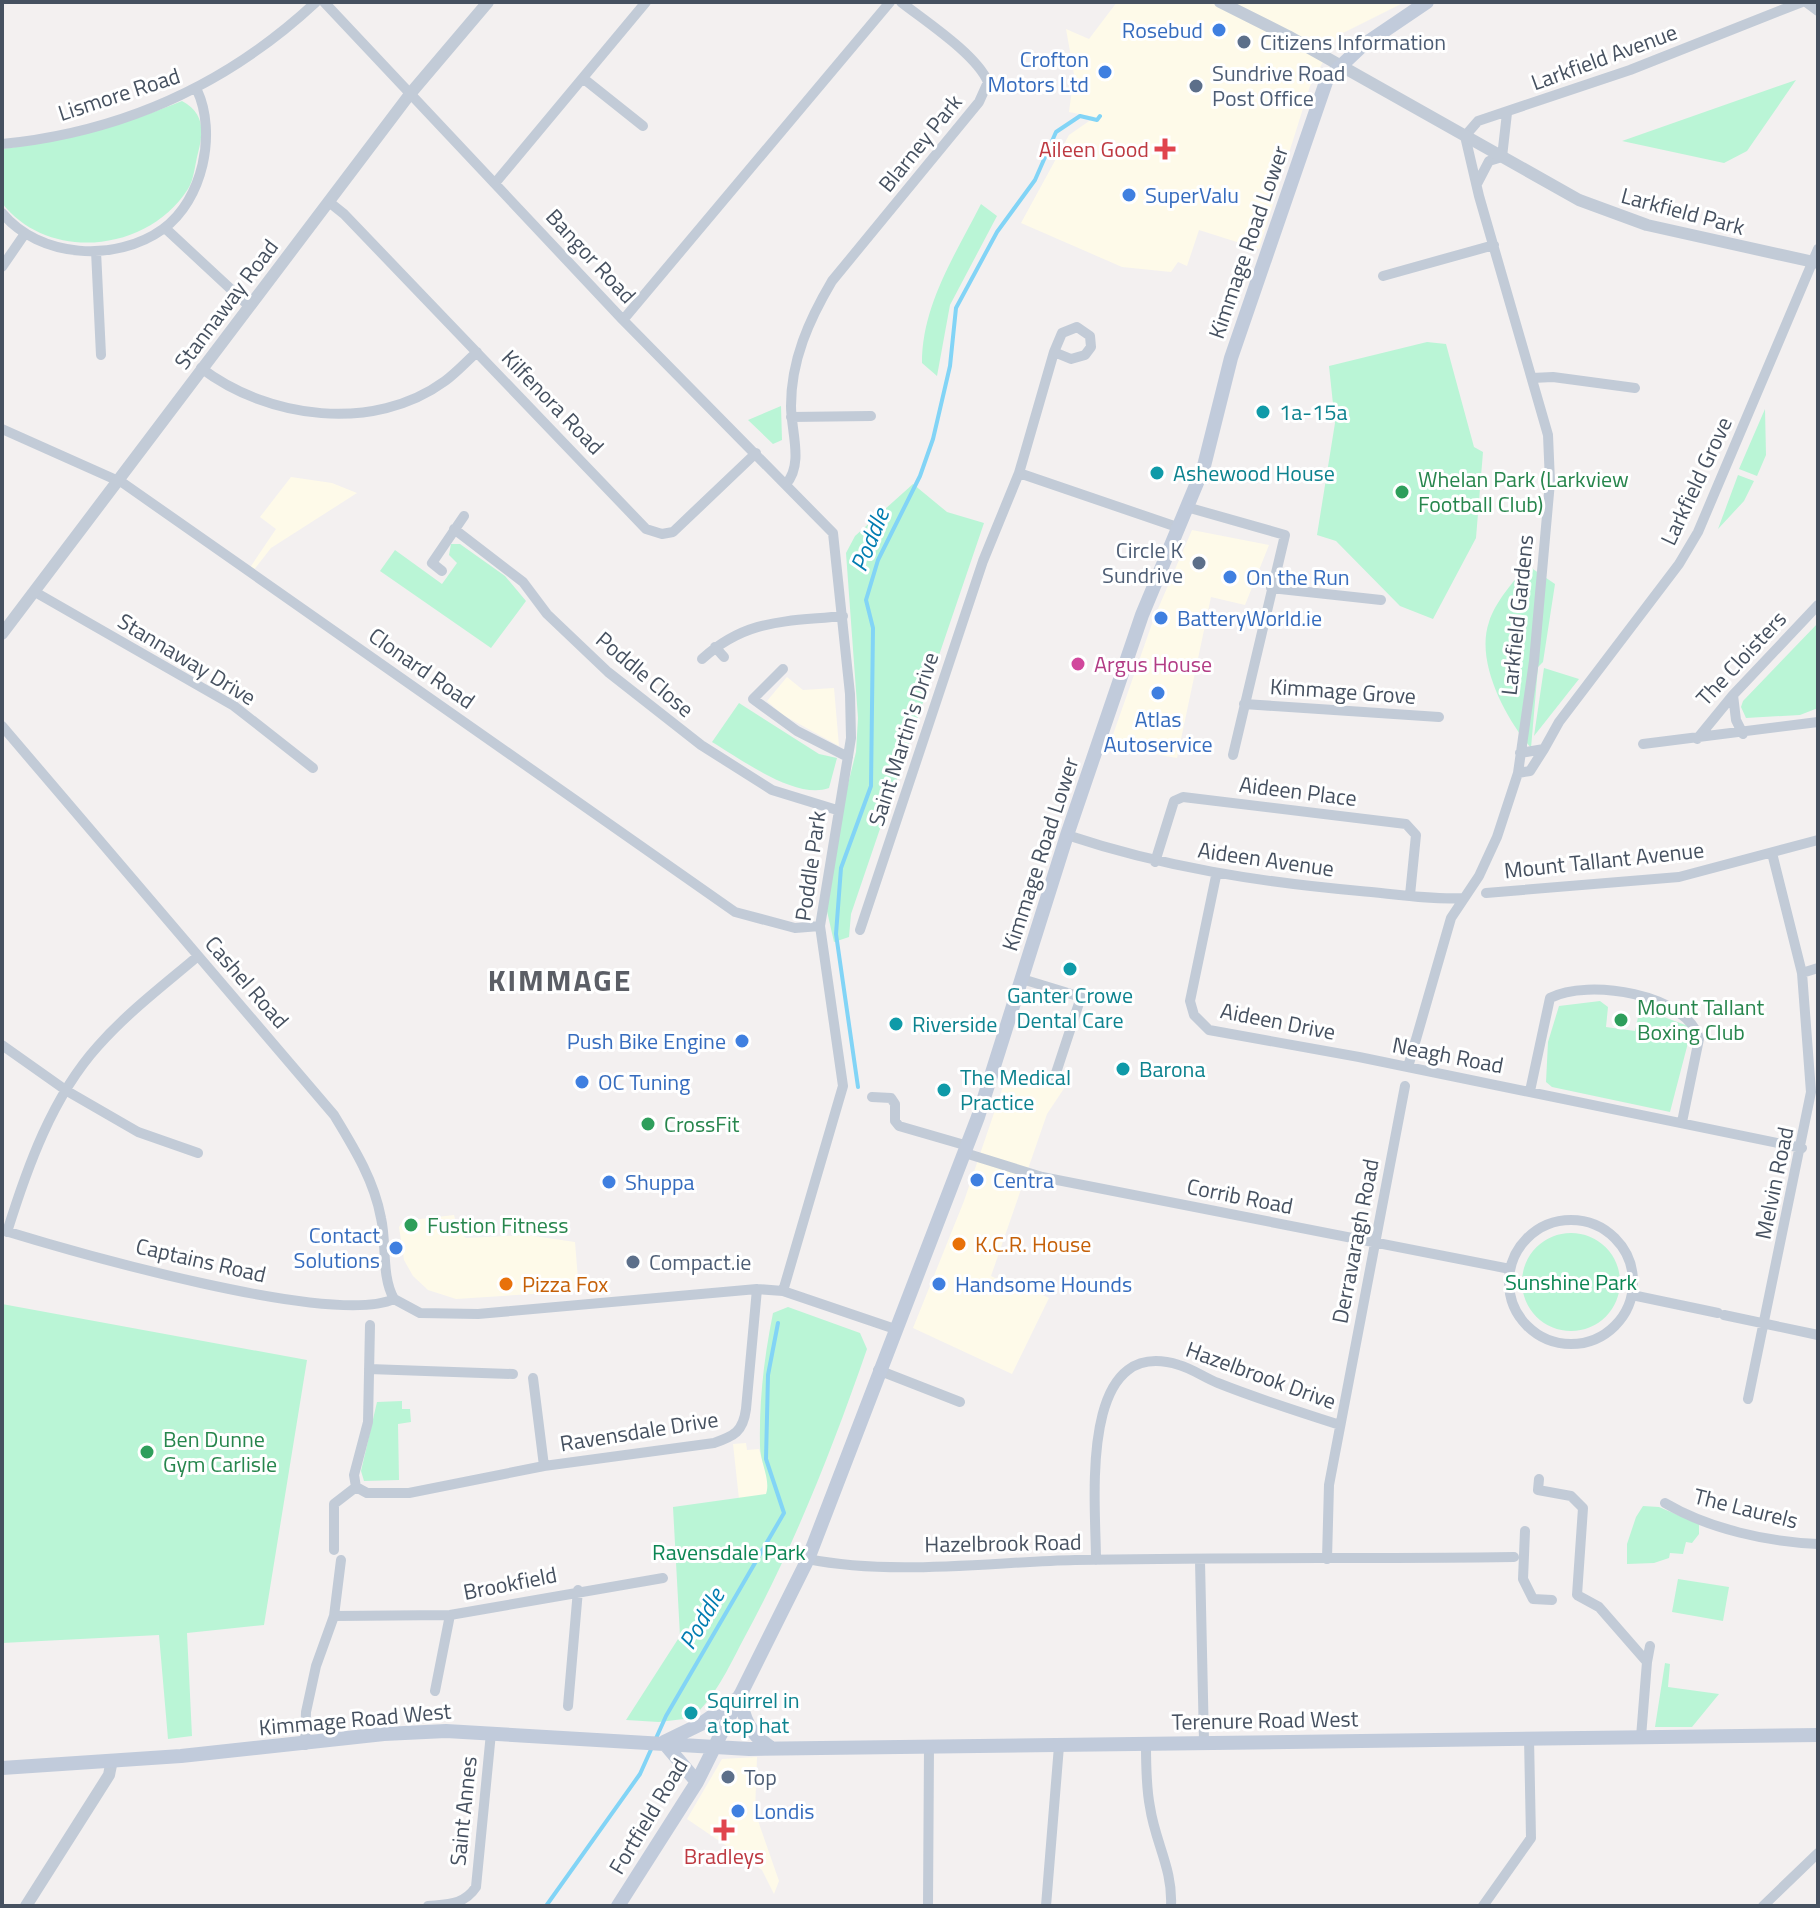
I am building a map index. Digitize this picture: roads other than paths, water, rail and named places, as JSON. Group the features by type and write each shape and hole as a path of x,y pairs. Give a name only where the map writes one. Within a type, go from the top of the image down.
{"main road":[{"name":"Kimmage Road Lower","path":"713,1748 808,1559 878,1370 966,1149 1142,615 1190,508 1231,358 1278,229 1327,79 1338,66 1427,2"},
{"path":"697,1782 693,1773 663,1744 701,1724 740,1696 746,1723 759,1740 770,1747"},
{"name":"Kimmage Road West","path":"2,1768 305,1745 384,1734 491,1733 713,1748"},
{"name":"Terenure Road West","path":"713,1748 1818,1735"},
{"name":"Fortfield Road","path":"618,1906 697,1782 713,1748"}],"street":[{"name":"Lismore Road","path":"2,144 112,123 197,90 268,43 316,2"},
{"name":"Bangor Road","path":"324,2 623,320 833,533"},
{"name":"Stannaway Road","path":"2,634 410,94 488,2"},
{"path":"496,182 646,2"},
{"path":"623,320 890,2"},
{"name":"Blarney Park","path":"791,417 793,384 802,339 832,281 979,102 988,82 984,73 949,40 901,2"},
{"path":"1220,2 1465,136"},
{"path":"1804,2 1818,11"},
{"name":"Larkfield Avenue","path":"1465,136 1478,121 1683,50 1804,2"},
{"path":"584,79 643,126"},
{"path":"2,213 24,235 78,251 136,244 165,228 186,202 200,173 207,131 197,90"},
{"path":"1477,186 1489,161 1502,157 1507,113"},
{"name":"Larkfield Park","path":"1465,136 1579,200 1623,218 1815,262"},
{"name":"Larkfield Gardens","path":"1464,898 1479,876 1507,809 1518,773 1534,661 1550,482 1548,435 1465,136"},
{"name":"Kilfenora Road","path":"329,202 646,529 662,534 673,532 756,453"},
{"path":"165,228 249,306"},
{"path":"2,267 24,235"},
{"path":"1383,276 1494,245"},
{"name":"Larkfield Grove","path":"1518,773 1530,771 1559,722 1679,564 1698,532 1818,249"},
{"path":"96,251 101,355"},
{"path":"201,368 231,388 275,406 294,411 356,412 379,409 444,382 477,352"},
{"name":"Saint Martin's Drive","path":"860,930 983,561 1019,473 1054,352"},
{"path":"1532,378 1553,377 1635,388"},
{"path":"786,484 797,467 791,417 871,416"},
{"name":"Clonard Road","path":"2,429 117,479 735,912 795,928 820,926"},
{"path":"1019,473 1180,528"},
{"name":"Kimmage Grove","path":"1190,508 1285,535 1233,755"},
{"path":"442,571 432,563 464,516"},
{"name":"Poddle Close","path":"454,529 523,582 547,614 608,672 701,745 772,790 837,810"},
{"name":"Poddle Park","path":"783,1291 843,1086 820,926 848,757 850,694 833,533"},
{"path":"1271,588 1381,600"},
{"name":"Stannaway Drive","path":"35,592 234,706 313,768"},
{"name":"The Cloisters","path":"1697,739 1733,695 1818,606"},
{"path":"702,659 743,629 843,616"},
{"path":"715,647 724,657"},
{"path":"783,669 753,699 797,731 848,757"},
{"path":"1733,695 1736,720 1743,734"},
{"name":"Kimmage Grove","path":"1244,704 1439,717"},
{"name":"The Cloisters","path":"1643,744 1743,734 1818,722"},
{"name":"Cashel Road","path":"2,726 334,1115 356,1151 381,1215 388,1280 394,1299"},
{"path":"1520,753 1544,749"},
{"name":"Aideen Place","path":"1155,862 1174,801 1183,797 1406,824 1416,835 1410,895"},
{"name":"Aideen Avenue","path":"1067,835 1155,862 1216,876 1464,898"},
{"name":"Mount Tallant Avenue","path":"1486,893 1679,877 1818,840"},
{"name":"Melvin Road","path":"1748,1399 1802,1148 1811,1092 1811,1051 1802,973 1772,853"},
{"name":"Aideen Drive","path":"1216,876 1190,1001 1194,1015 1209,1030 1359,1057"},
{"path":"1408,1067 1443,941 1464,898"},
{"path":"4,1231 38,1144 67,1091 96,1048 132,1011 198,956"},
{"path":"1802,973 1818,968"},
{"path":"1022,979 1081,997 1053,1082"},
{"name":"Neagh Road","path":"1530,1091 1550,998 1566,992 1593,990 1633,995 1684,1014 1696,1030 1699,1039 1682,1122"},
{"path":"2,1045 67,1091 138,1132 198,1153"},
{"name":"Neagh Road","path":"1359,1057 1802,1148"},
{"name":"Derravaragh Road","path":"1344,1404 1405,1086"},
{"name":"Corrib Road","path":"872,1097 891,1098 899,1126 1042,1177 1510,1269"},
{"path":"1573,1220 1604,1230 1626,1253 1633,1273 1632,1295 1627,1309 1608,1332 1595,1340 1565,1344 1550,1341 1525,1325 1510,1299 1510,1269 1518,1249 1533,1233 1552,1223 1573,1220"},
{"name":"Captains Road","path":"4,1231 185,1278 314,1304 361,1308 394,1299"},
{"path":"394,1299 420,1313 478,1314 757,1289 783,1291 895,1329"},
{"name":"Ravensdale Drive","path":"544,1466 714,1443 737,1434 744,1423 746,1409 757,1289"},
{"path":"1632,1295 1818,1335"},
{"path":"356,1487 354,1475 368,1422 370,1325"},
{"name":"Hazelbrook Drive","path":"1096,1560 1095,1457 1100,1421 1109,1395 1121,1376 1135,1367 1148,1363 1179,1365 1218,1383 1340,1425"},
{"path":"369,1369 513,1374"},
{"path":"878,1370 960,1402"},
{"path":"356,1487 367,1493 409,1493 544,1466 533,1378"},
{"name":"Hazelbrook Drive","path":"1327,1559 1329,1485 1344,1404"},
{"path":"1539,1479 1538,1490 1571,1496 1583,1508 1577,1595 1599,1607 1647,1662"},
{"path":"334,1550 334,1504 356,1487"},
{"name":"The Laurels","path":"1665,1503 1685,1515 1769,1539 1818,1544"},
{"path":"1525,1531 1523,1579 1533,1599 1552,1600"},
{"name":"Hazelbrook Road","path":"808,1559 882,1566 1096,1560 1514,1557"},
{"path":"305,1745 316,1666 334,1616 341,1560"},
{"path":"1200,1561 1204,1742"},
{"name":"Brookfield","path":"334,1616 450,1615 578,1590 663,1578"},
{"name":"Brookfield","path":"568,1706 578,1590"},
{"name":"Brookfield","path":"435,1691 450,1615"},
{"path":"1641,1737 1650,1646"},
{"path":"306,1724 335,1741"},
{"name":"Saint Annes","path":"428,1906 457,1903 469,1897 476,1887 491,1733"},
{"path":"1483,1906 1531,1838 1529,1738"},
{"path":"1146,1744 1150,1809 1169,1870 1171,1906"},
{"path":"1046,1906 1059,1746"},
{"path":"928,1906 929,1747"},
{"path":"26,1906 109,1775 112,1760"},
{"path":"1763,1906 1818,1853"}],"waterway":[{"name":"Poddle","path":"858,1087 836,934 841,868 871,786 873,628 866,600 878,560 920,476 933,439 950,366 956,308 997,232 1035,180 1056,132 1080,116 1097,120 1100,116"},
{"name":"Poddle","path":"546,1906 640,1774 666,1716 784,1513 766,1459 768,1375 778,1323"}],"place":[{"name":"Rosebud","path":"1219,30"},
{"name":"Citizens Information","path":"1244,42"},
{"name":"Crofton Motors Ltd","path":"1105,72"},
{"name":"Sundrive Road Post Office","path":"1196,86"},
{"name":"Aileen Good","path":"1165,149"},
{"name":"SuperValu","path":"1129,195"},
{"name":"1a-15a","path":"1263,412"},
{"name":"Ashewood House","path":"1157,473"},
{"name":"Whelan Park (Larkview Football Club)","path":"1402,492"},
{"name":"Circle K Sundrive","path":"1199,563"},
{"name":"On the Run","path":"1230,577"},
{"name":"BatteryWorld.ie","path":"1161,618"},
{"name":"Argus House","path":"1078,664"},
{"name":"Atlas Autoservice","path":"1158,693"},
{"name":"Ganter Crowe Dental Care","path":"1070,969"},
{"name":"Mount Tallant Boxing Club","path":"1621,1020"},
{"name":"Riverside","path":"896,1024"},
{"name":"Push Bike Engine","path":"742,1041"},
{"name":"Barona","path":"1123,1069"},
{"name":"OC Tuning","path":"582,1082"},
{"name":"The Medical Practice","path":"944,1090"},
{"name":"CrossFit","path":"648,1124"},
{"name":"Centra","path":"977,1180"},
{"name":"Shuppa","path":"609,1182"},
{"name":"Fustion Fitness","path":"411,1225"},
{"name":"K.C.R. House","path":"959,1244"},
{"name":"Contact Solutions","path":"396,1248"},
{"name":"Compact.ie","path":"633,1262"},
{"name":"Pizza Fox","path":"506,1284"},
{"name":"Handsome Hounds","path":"939,1284"},
{"name":"Ben Dunne Gym Carlisle","path":"147,1452"},
{"name":"Squirrel in a top hat","path":"691,1713"},
{"name":"Top","path":"728,1777"},
{"name":"Londis","path":"738,1811"},
{"name":"Bradleys","path":"724,1830"}],"district":[{"name":"KIMMAGE","path":"560,981"}],"park label":[{"name":"Sunshine Park","path":"1571,1282"},
{"name":"Ravensdale Park","path":"729,1552"}]}
